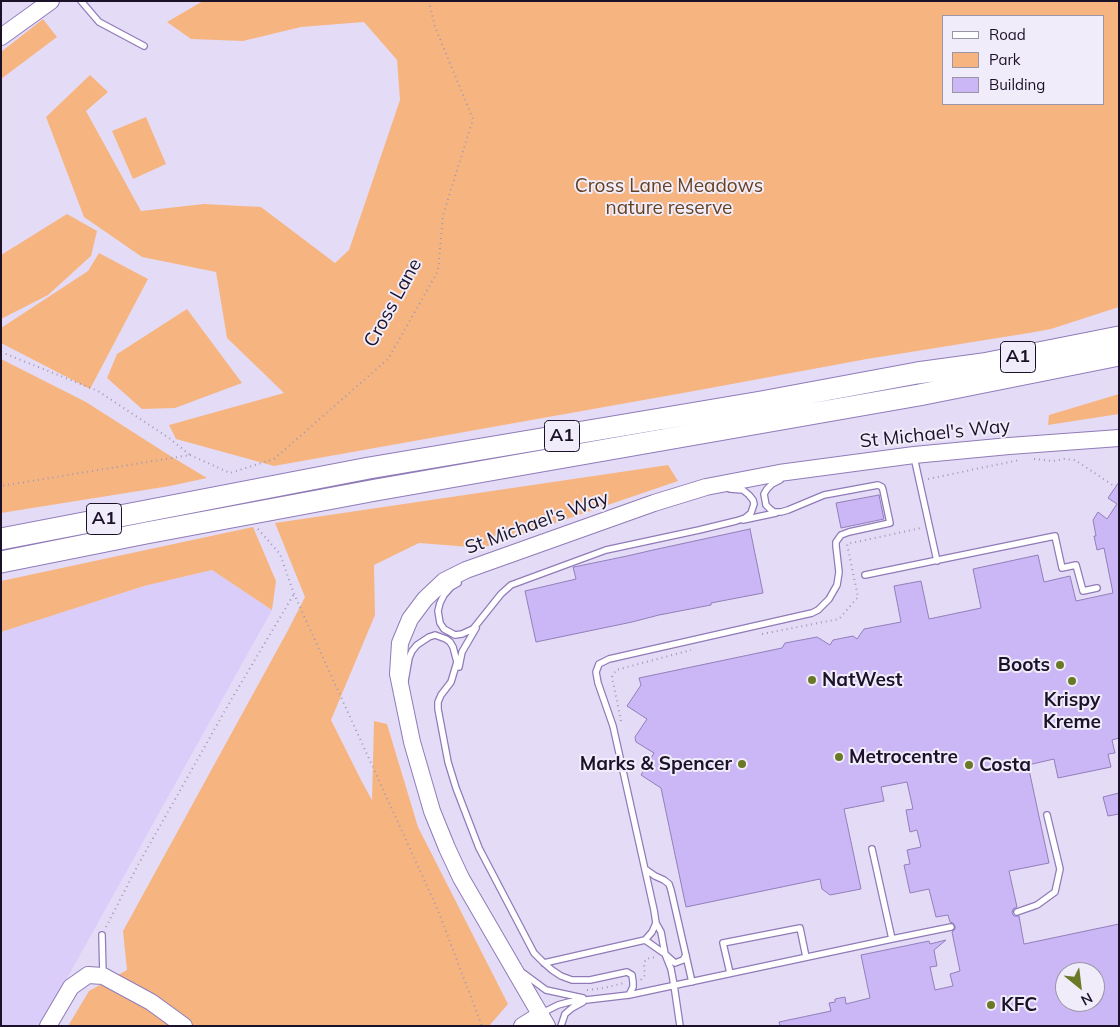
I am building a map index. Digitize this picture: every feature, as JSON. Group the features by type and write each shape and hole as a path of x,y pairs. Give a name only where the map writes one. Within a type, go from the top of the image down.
{"highway":[{"path":"917,373 985,351 1119,326"},
{"name":"A1","path":"1,539 369,468 761,402 917,373 983,364 1119,337"},
{"name":"A1","path":"1,562 376,490 976,384 1119,355"},
{"path":"976,384 1088,370 1119,364"}],"street":[{"path":"1,37 51,1"},
{"name":"St Michael's Way","path":"544,1020 461,878 432,811 412,742 398,674 400,643 410,619 426,599 444,581 466,570 654,503 706,487 779,473 914,455 1119,438"},
{"path":"48,1026 71,987 88,975 103,976 151,1002 184,1026"},
{"path":"522,1026 544,1020"}],"lane":[{"path":"82,1 99,22 144,46"},
{"path":"914,455 937,561"},
{"path":"778,512 766,505 764,494 767,488 779,480 824,467"},
{"path":"461,581 451,587 444,595 438,611 440,623 444,629 455,635 473,629 501,594 511,585 606,550 788,510 824,495 878,485 882,487 890,523 841,535 836,542 839,572 837,585 829,599 812,614 609,659 602,662 597,668 596,677 613,726 656,923 661,932 665,954 671,969 680,1026"},
{"path":"706,487 743,490 749,495 754,504 751,513 745,518 736,521"},
{"path":"865,575 1055,536 1062,568 1076,565 1083,590 1097,588"},
{"path":"469,576 501,558"},
{"path":"478,624 462,652 456,674 441,695 438,709 448,762 479,848 534,953 544,963 561,976 572,980 590,980 627,972 632,975 633,982 629,995"},
{"path":"402,695 412,651 423,640 435,635 446,639 454,648 457,662 451,682"},
{"path":"1017,912 1037,905 1054,892 1060,869 1048,815"},
{"path":"872,849 892,939"},
{"path":"645,869 654,876 664,880 672,890 692,982"},
{"path":"544,963 645,940 652,932 656,923"},
{"path":"544,1020 558,1005 569,1002 629,995 951,927"},
{"path":"730,973 723,943 800,928 806,957"},
{"path":"102,934 103,976"},
{"path":"645,940 675,963 683,960 686,955"},
{"path":"511,964 546,990 587,1000"},
{"path":"561,1026 565,1014 587,1000"}],"path":[{"name":"Cross Lane","path":"190,455 230,473 274,459 388,359 438,271 444,215 473,119 435,27 429,1"},
{"path":"1,352 98,392 169,438 190,455"},
{"path":"1,486 190,455"},
{"path":"1028,458 1053,461 1075,460 1114,486 1119,486"},
{"path":"927,479 1019,460"},
{"path":"256,526 280,554 294,594 437,908 482,1026"},
{"path":"762,634 839,619 858,597 847,544 916,528 930,528"},
{"path":"102,934 138,865 230,700 294,594"},
{"path":"622,725 612,677 616,670 697,649"}],"shaded area":[{"path":"212,570 272,610 70,973 38,1026 1,1026 1,632 144,586"}],"green space":[{"name":"Cross Lane Meadows nature reserve","path":"203,1 1119,1 1119,307 1051,329 867,359 274,466 176,439 169,425 284,393 227,338 216,272 142,257 84,217 46,117 90,75 108,92 86,111 141,211 204,204 261,207 335,263 349,250 400,100 397,60 364,22 301,27 243,41 191,39 167,22"},
{"path":"43,19 57,37 1,79 1,52"},
{"path":"146,117 166,164 133,179 112,131"},
{"path":"67,214 97,231 91,256 48,295 1,319 1,255"},
{"path":"99,253 148,279 90,389 1,343 1,328 88,271"},
{"path":"187,309 242,383 175,408 142,409 107,378 117,354"},
{"path":"1,359 86,402 207,478 170,486 1,513"},
{"path":"1119,394 1119,414 1048,425 1049,415"},
{"path":"668,465 678,481 482,548 419,543 374,565 375,615 331,720 372,800 374,721 387,724 418,827 508,1004 489,1026 68,1026 89,991 127,970 123,931 305,597 275,523"},
{"path":"253,527 276,581 272,610 212,570 144,586 1,632 1,581"}],"building":[{"name":"Metrocentre","path":"1119,482 1119,738 1112,740 1115,753 1108,754 1111,767 1058,778 1054,759 1028,765 1049,863 1009,871 1017,907 1013,909 1012,913 1014,916 1019,916 1024,944 1119,924 1119,1026 780,1026 779,1022 831,1011 829,1003 835,1002 835,999 845,997 846,1004 870,998 861,955 929,941 930,944 946,940 934,950 937,966 930,967 935,990 953,986 950,974 960,971 952,932 955,926 950,922 948,915 936,917 929,889 910,893 904,865 910,864 907,850 921,847 917,830 910,832 906,810 913,809 907,782 881,787 884,801 844,809 861,889 830,895 822,889 820,879 686,907 661,788 641,775 654,753 636,742 635,737 647,719 627,706 641,685 639,678 782,648 785,643 817,637 830,645 833,640 853,636 857,639 864,629 901,622 894,586 921,581 929,619 981,608 973,569 1038,555 1044,582 1070,576 1076,601 1113,593 1104,548 1097,550 1093,520 1098,512 1107,519 1117,504 1108,498"},
{"path":"879,495 884,519 841,528 836,503"},
{"path":"750,529 763,593 536,642 525,591 576,579 573,567"},
{"path":"1119,793 1119,814 1108,816 1103,797"}],"place":[{"name":"Boots","path":"1060,665"},
{"name":"NatWest","path":"812,680"},
{"name":"Krispy Kreme","path":"1072,681"},
{"name":"Metrocentre","path":"839,757"},
{"name":"Marks & Spencer","path":"742,764"},
{"name":"Costa","path":"969,765"},
{"name":"KFC","path":"991,1005"}]}
